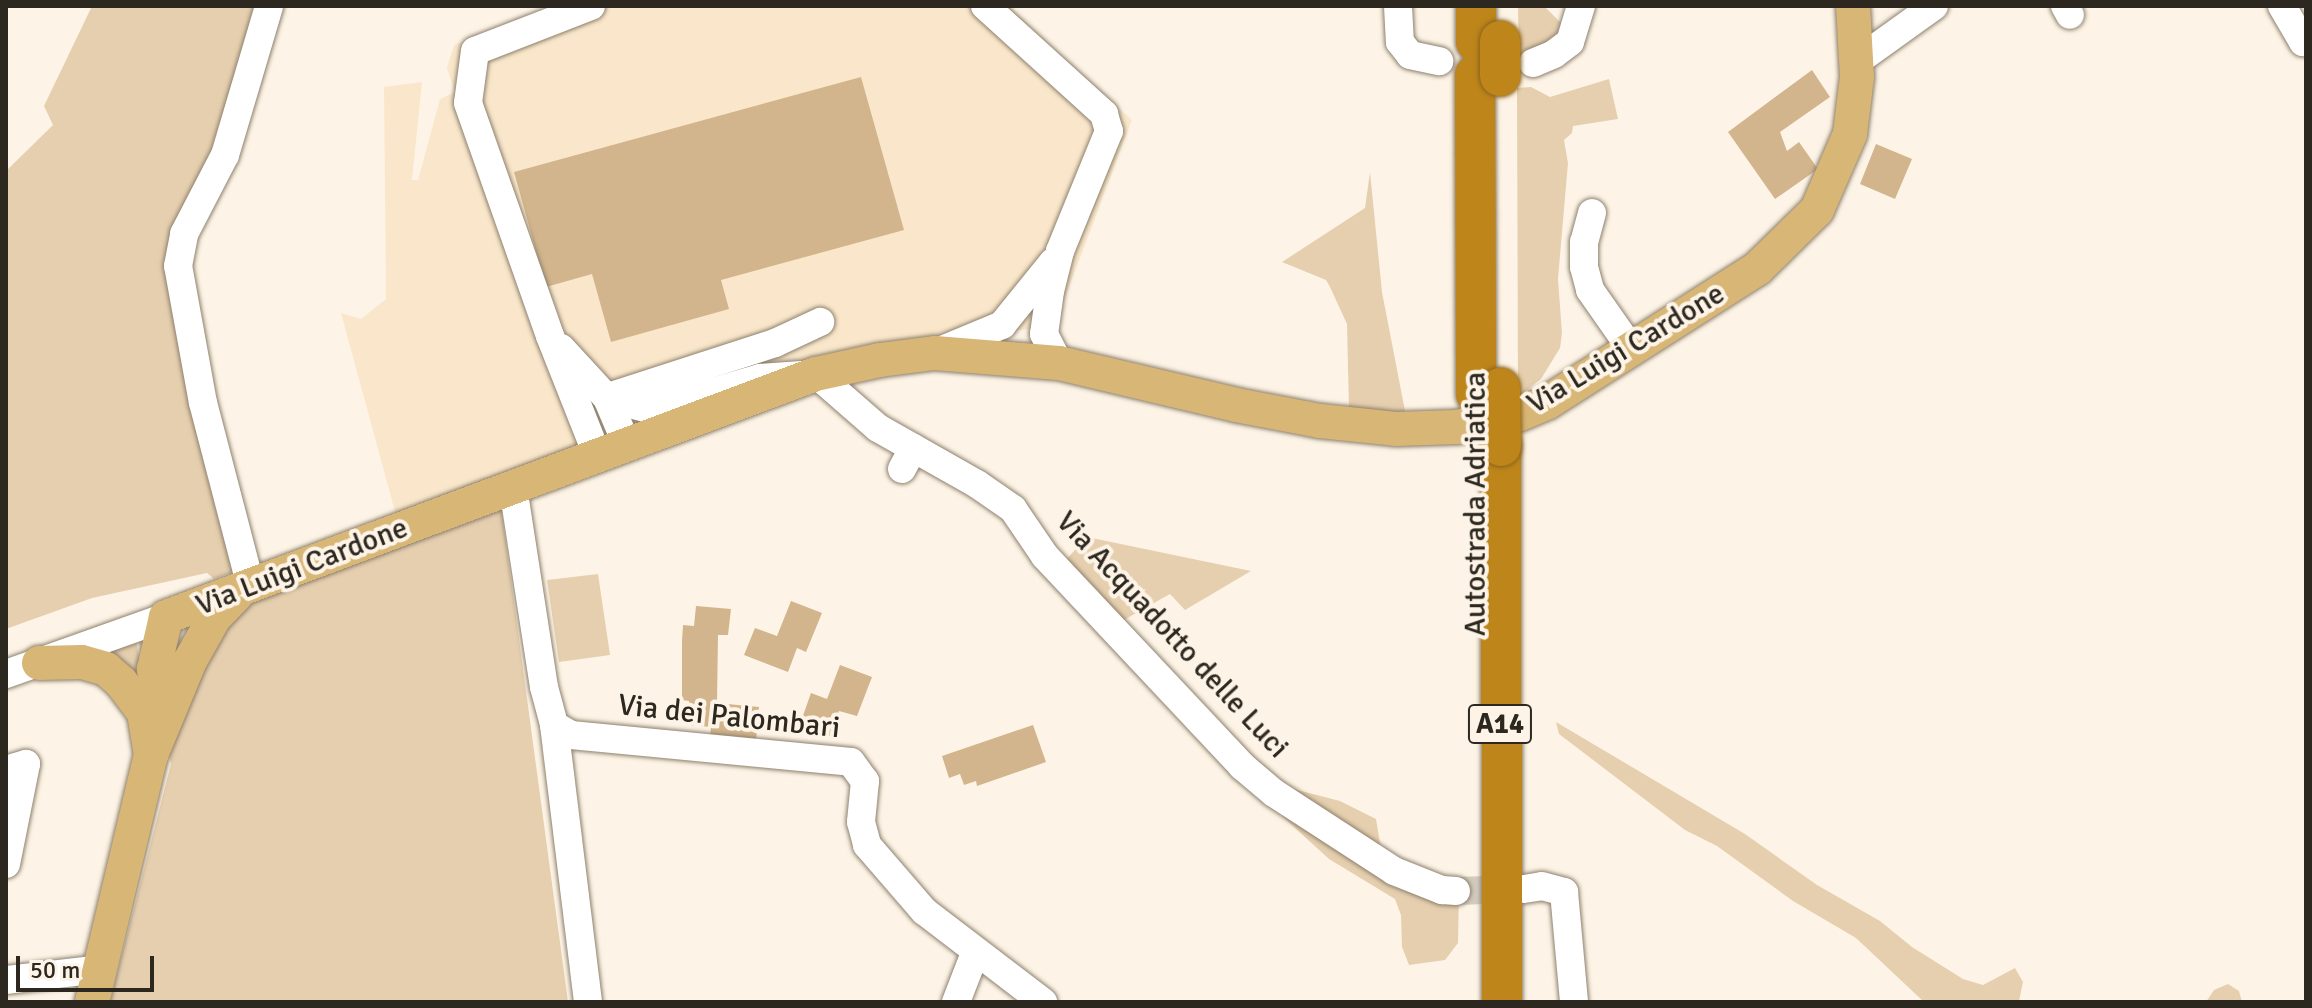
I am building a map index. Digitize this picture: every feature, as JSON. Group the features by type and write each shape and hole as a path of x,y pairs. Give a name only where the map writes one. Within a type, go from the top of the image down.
{"highway":[{"name":"Autostrada Adriatica","path":"1488,46 1488,391 1502,1002"},
{"name":"Autostrada Adriatica","path":"1477,1002 1489,448"}],"main road":[{"name":"Via Luigi Cardone","path":"166,617 816,374 880,360 935,353 1059,363 1320,421 1426,431 1520,414 1548,402 1757,269 1817,210 1839,168 1850,134 1856,98 1853,6"},
{"path":"92,1002 157,740 183,676 214,618 246,589"},
{"path":"166,617 177,631 183,676"},
{"path":"157,740 154,669 166,617"},
{"path":"39,663 82,662 106,669 121,682 144,713 157,740"}],"street":[{"path":"246,589 203,403 178,266 184,234 225,155 269,6"},
{"path":"591,6 475,51 468,103 550,336 612,451"},
{"name":"Via Luigi Cardone","path":"985,6 1104,114 1109,131 1043,289 1014,333 1013,359"},
{"path":"1398,6 1400,42 1410,55 1488,46 1554,54 1570,42 1581,6"},
{"path":"1856,62 1934,6"},
{"path":"2282,6 2303,42 2306,41"},
{"path":"1592,213 1584,242 1584,267 1590,290 1632,350"},
{"name":"Via Luigi Cardone","path":"935,353 1002,325 1043,289"},
{"name":"Via Luigi Cardone","path":"1043,289 1044,334 1059,363"},
{"path":"607,398 775,343 820,322"},
{"path":"550,336 607,398 612,451"},
{"name":"Via Luigi Cardone","path":"607,398 652,410 760,378 816,374"},
{"name":"Via Acquadotto delle Luci","path":"816,374 907,458 1013,509 1045,556 1242,766 1274,793 1394,871 1442,890 1456,891"},
{"path":"513,487 544,687 554,725 588,1002"},
{"name":"Via Luigi Cardone","path":"6,674 166,617"},
{"name":"Via dei Palombari","path":"554,725 571,735 851,762 865,781 861,822 867,845 924,911 1043,1002"},
{"path":"6,770 26,764 6,864"},
{"path":"1524,889 1557,888 1567,898 1574,1002"},
{"path":"956,1002 975,953"},
{"path":"6,980 101,969"}],"shaded area":[{"path":"92,6 264,6 219,154 174,254 240,569 214,579 207,573 92,598 6,629 6,171 53,125 44,106"},
{"path":"559,6 1008,6 1132,120 1054,327 921,338 397,519 341,313 361,319 386,299 384,87 422,82 412,180 418,180 440,99 455,92 447,68 454,45"},
{"path":"1518,6 1544,6 1562,24 1554,41 1519,60"},
{"path":"1609,79 1618,119 1573,126 1572,133 1564,140 1568,163 1558,279 1562,333 1560,348 1541,379 1518,397 1517,88 1531,87 1550,97"},
{"path":"1370,172 1382,292 1406,416 1349,410 1347,324 1326,280 1282,262 1365,208"},
{"path":"501,506 568,1002 110,1002 171,764 163,725 231,600"},
{"path":"1087,537 1251,571 1185,610 1170,594 1122,621 1062,564"},
{"path":"598,574 610,655 559,662 547,580"},
{"path":"136,639 145,697 105,652"},
{"path":"1556,722 1745,834 1817,885 1880,921 1912,947 1963,979 1983,985 2015,968 2023,982 2019,1001 1924,1002 1856,938 1793,901 1717,846 1685,830 1559,734"},
{"path":"1282,786 1340,801 1376,819 1383,861 1459,894 1458,943 1445,960 1409,965 1402,947 1401,915 1395,899 1329,859 1282,816"},
{"path":"2228,984 2239,991 2242,1002 2206,1002 2214,990"}],"building":[{"path":"1812,70 1830,97 1780,132 1787,151 1799,142 1818,169 1775,199 1728,132"},
{"path":"861,77 904,230 721,280 729,309 611,342 592,274 546,287 514,172"},
{"path":"1876,144 1912,159 1895,199 1860,184"},
{"path":"791,601 822,613 806,652 797,648 788,672 744,655 755,628 777,636"},
{"path":"696,606 731,609 728,635 718,635 717,703 759,707 756,741 710,738 711,727 687,725 689,701 682,700 683,625 694,626"},
{"path":"840,665 872,677 857,716 839,711 830,736 800,724 811,693 827,699"},
{"path":"1033,725 1046,762 977,786 976,781 964,785 960,774 949,778 942,756"}],"tunnel":[{"path":"1456,891 1519,889"}]}
